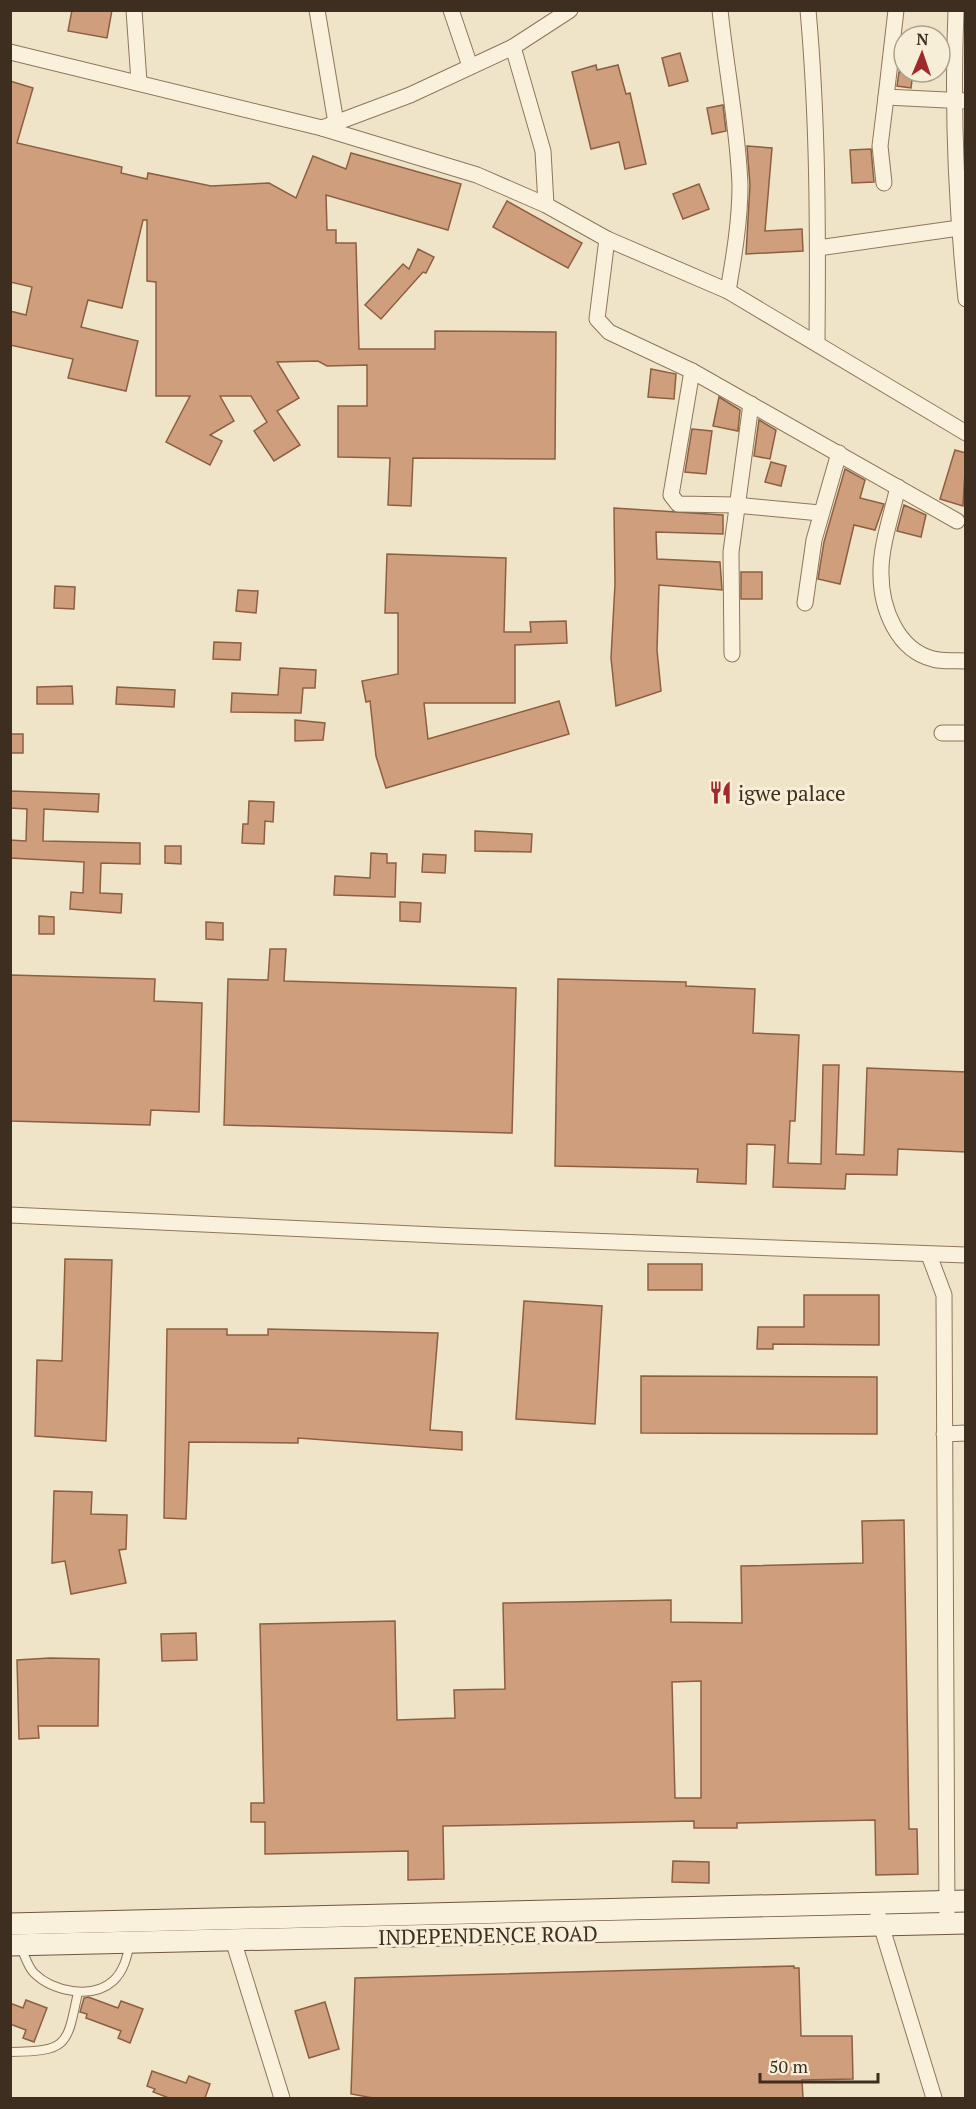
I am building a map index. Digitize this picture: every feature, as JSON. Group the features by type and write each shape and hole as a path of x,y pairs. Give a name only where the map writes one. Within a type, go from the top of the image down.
{"main road":[{"name":"INDEPENDENCE ROAD","path":"10,1924 955,1902"},
{"name":"INDEPENDENCE ROAD","path":"15,1945 879,1927 956,1923"}],"street":[{"path":"134,10 139,82"},
{"path":"317,10 329,125"},
{"path":"451,10 470,66"},
{"path":"329,125 410,95 513,47 570,10"},
{"path":"720,10 733,99 740,186 737,242 728,291"},
{"path":"808,10 812,60 818,248 817,342"},
{"path":"884,183 880,146 896,10"},
{"path":"956,10 966,299"},
{"path":"513,47 543,151 546,205"},
{"path":"10,52 329,125 477,175 546,205 607,239 728,291 817,342 966,433"},
{"path":"886,97 959,102"},
{"path":"818,248 962,227"},
{"path":"607,239 597,320 609,332 692,371 957,521"},
{"path":"692,371 671,495 678,504 736,505 820,513"},
{"path":"732,654 731,552 751,404"},
{"path":"805,603 814,540 838,453"},
{"path":"898,487 880,572 882,594 896,632 908,647 933,660 966,660"},
{"path":"942,733 966,733"},
{"path":"10,1215 966,1255"},
{"path":"929,1255 944,1295 944,1434 956,1923"},
{"path":"944,1434 966,1433"},
{"path":"876,1904 879,1927 934,2098"},
{"path":"233,1940 282,2098"}],"lane":[{"path":"15,1945 33,1972 49,1983 78,1992 100,1988 112,1982 125,1965 130,1942"},
{"path":"10,2052 40,2051 58,2047 66,2039 71,2027 78,1992"}],"building":[{"path":"72,10 112,10 107,38 68,31"},
{"path":"680,53 688,81 669,86 662,58"},
{"path":"596,65 597,70 618,65 626,94 630,93 646,164 625,169 619,142 591,149 572,72"},
{"path":"10,81 33,88 17,143 122,167 121,173 147,179 148,173 211,186 269,183 296,198 313,156 346,169 351,153 461,184 448,230 326,195 327,230 336,230 336,243 356,243 359,349 435,349 435,331 556,332 555,459 413,458 411,506 388,505 390,458 338,457 338,406 367,406 367,365 327,366 318,361 277,362 299,398 277,411 300,445 274,461 254,431 267,422 251,396 220,396 234,421 210,435 222,441 210,465 166,442 190,396 156,396 156,282 147,281 147,220 143,220 122,308 88,300 81,327 138,341 126,391 68,378 73,359 10,345 10,311 26,315 32,287 10,282"},
{"path":"897,84 912,84 911,88 897,86"},
{"path":"723,105 726,131 712,134 707,108"},
{"path":"747,146 772,148 765,231 802,229 803,251 746,254 750,185"},
{"path":"871,149 874,182 852,183 850,150"},
{"path":"699,184 709,209 683,219 673,194"},
{"path":"507,201 582,243 568,268 493,227"},
{"path":"418,249 434,257 426,273 423,272 381,319 365,305 403,264 409,269"},
{"path":"651,369 676,374 674,399 648,397"},
{"path":"719,397 740,410 738,431 713,426"},
{"path":"759,420 776,430 770,459 754,456"},
{"path":"692,429 712,431 706,474 685,472"},
{"path":"955,450 966,453 963,506 940,499"},
{"path":"771,462 786,466 781,486 765,482"},
{"path":"845,469 865,480 860,498 884,504 875,530 854,525 840,584 818,579 824,542"},
{"path":"904,505 926,515 921,537 897,531"},
{"path":"614,508 723,515 723,534 656,532 657,559 720,562 722,590 659,585 657,650 661,691 616,706 611,658 615,584"},
{"path":"387,554 506,558 504,632 531,632 530,622 566,621 567,643 515,645 515,703 424,703 428,739 559,701 569,734 386,788 376,756 370,701 366,702 362,681 398,674 398,613 385,613"},
{"path":"741,572 762,572 762,599 741,599"},
{"path":"55,586 75,587 74,609 54,608"},
{"path":"238,590 258,591 256,613 236,611"},
{"path":"214,642 241,643 240,660 213,659"},
{"path":"280,668 316,670 315,688 303,688 301,713 231,712 232,693 278,695"},
{"path":"72,686 73,704 37,704 37,687"},
{"path":"117,687 175,690 174,707 116,704"},
{"path":"295,720 325,723 323,740 295,741"},
{"path":"10,734 23,734 23,753 10,753"},
{"path":"10,791 99,794 98,812 44,809 43,841 140,843 140,864 101,863 100,893 122,894 121,913 70,909 71,892 83,893 84,862 10,858 10,840 26,841 27,809 10,808"},
{"path":"249,801 274,802 273,822 265,821 264,844 242,843 243,824 248,824"},
{"path":"475,831 532,834 531,852 475,851"},
{"path":"165,846 181,846 181,864 165,863"},
{"path":"371,853 387,854 387,863 396,863 395,897 334,895 335,876 370,878"},
{"path":"423,854 446,855 445,873 422,872"},
{"path":"400,902 421,903 420,922 400,921"},
{"path":"39,916 54,917 54,934 39,934"},
{"path":"206,922 223,923 223,940 206,939"},
{"path":"270,949 286,949 284,981 516,988 512,1133 224,1125 228,979 268,980"},
{"path":"10,975 155,979 154,1001 202,1003 199,1112 151,1110 150,1125 10,1121"},
{"path":"558,979 686,982 686,986 755,989 753,1033 799,1035 795,1121 790,1121 788,1163 821,1164 823,1065 839,1065 836,1154 864,1155 867,1068 966,1072 966,1152 898,1149 897,1175 846,1174 845,1189 773,1187 775,1145 747,1144 746,1184 697,1182 698,1169 555,1166"},
{"path":"65,1259 112,1260 106,1441 35,1436 37,1360 62,1361"},
{"path":"648,1264 702,1264 702,1290 648,1290"},
{"path":"804,1295 879,1295 879,1345 773,1344 773,1349 757,1349 758,1327 804,1327"},
{"path":"524,1301 602,1306 595,1424 516,1419"},
{"path":"167,1329 227,1329 227,1335 268,1335 268,1329 438,1333 430,1430 462,1432 462,1450 298,1438 298,1443 189,1442 186,1519 164,1518"},
{"path":"641,1376 877,1377 877,1434 641,1433"},
{"path":"54,1491 92,1492 91,1514 127,1515 126,1549 119,1550 126,1583 71,1594 65,1561 52,1563"},
{"path":"904,1520 909,1829 917,1829 918,1874 876,1875 875,1820 737,1823 737,1828 694,1828 694,1821 443,1826 444,1879 408,1880 408,1851 265,1854 265,1822 251,1822 251,1803 264,1803 260,1624 395,1621 397,1720 455,1718 454,1690 505,1689 503,1603 671,1600 671,1622 742,1623 741,1566 863,1563 862,1521","holes":["701,1681 701,1798 675,1798 672,1682"]},
{"path":"196,1633 197,1660 162,1661 161,1634"},
{"path":"99,1659 98,1726 38,1726 39,1738 19,1739 17,1660"},
{"path":"673,1861 709,1862 709,1883 672,1882"},
{"path":"794,1966 794,1968 799,1968 801,2036 852,2036 853,2079 802,2080 803,2098 373,2098 351,2094 355,1978"},
{"path":"88,1997 118,2008 121,2001 143,2009 130,2043 118,2038 121,2031 86,2018 87,2014 80,2012 84,1998"},
{"path":"26,2000 47,2008 34,2042 23,2038 26,2030 10,2024 10,2003 23,2008"},
{"path":"325,2002 339,2049 309,2058 295,2011"},
{"path":"152,2071 186,2083 189,2076 210,2084 205,2098 169,2098 153,2092 155,2089 147,2086"}],"place":[{"name":"igwe palace","path":"720,793"}]}
